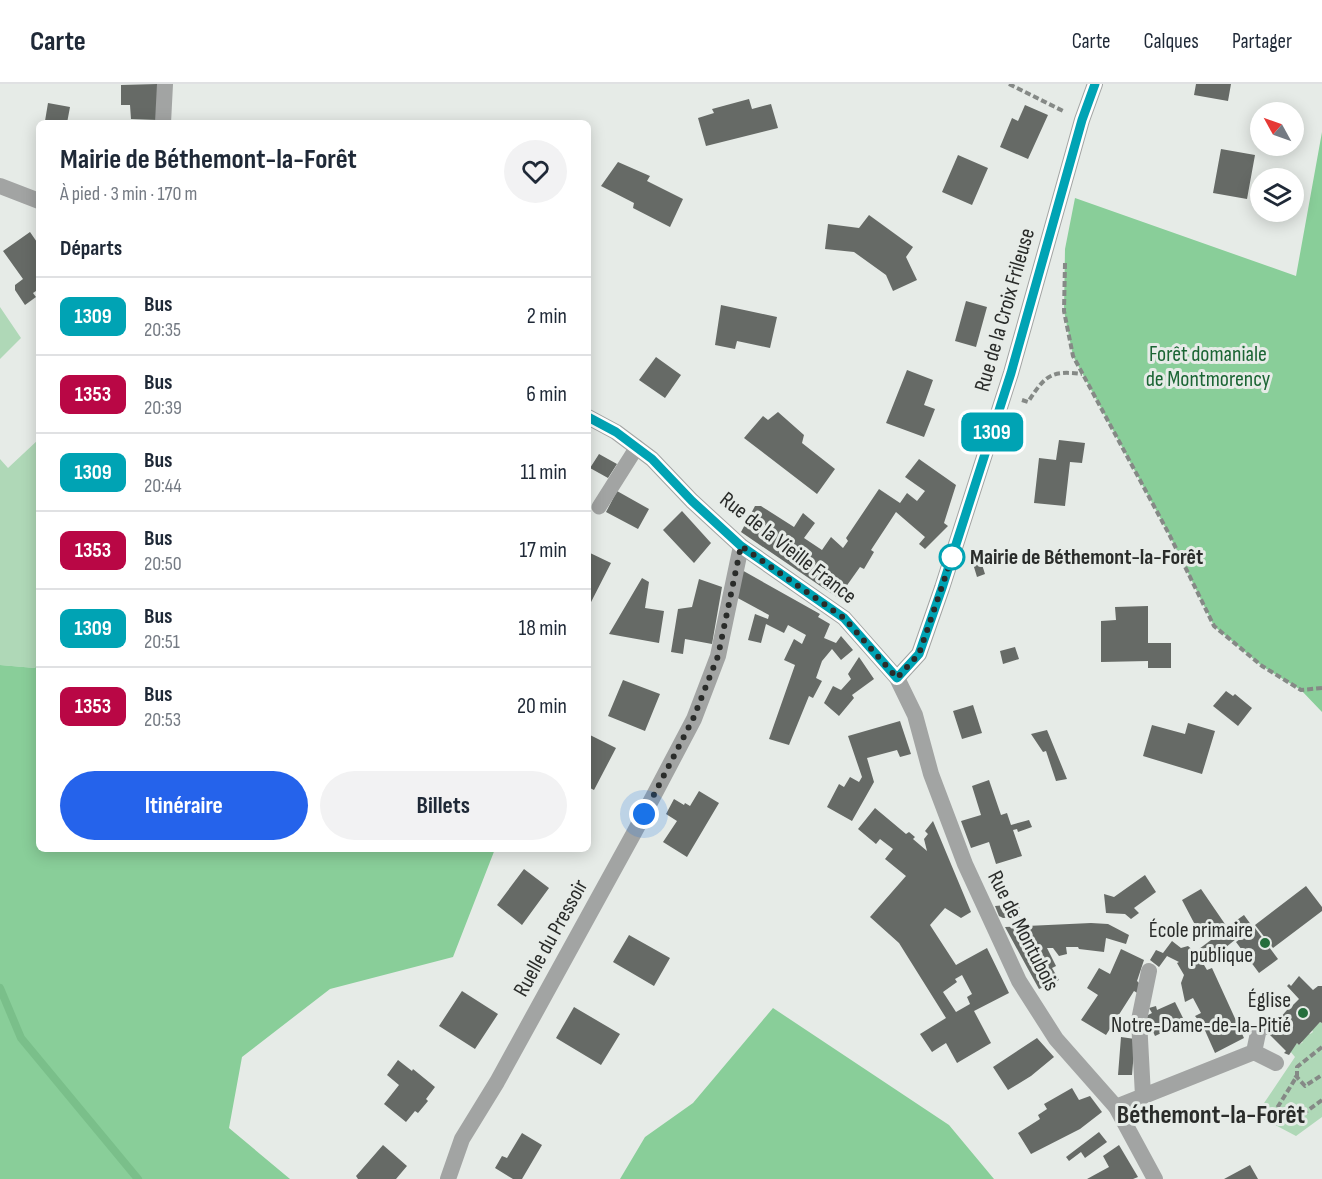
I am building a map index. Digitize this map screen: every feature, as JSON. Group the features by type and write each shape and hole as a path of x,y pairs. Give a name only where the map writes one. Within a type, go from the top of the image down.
{"street":[{"path":"163,120 165,84"},
{"name":"Rue de la Croix Frileuse","path":"897,678 919,654 942,588 1011,373 1082,120 1095,84"},
{"path":"0,186 36,200"},
{"name":"Rue de la Vieille France","path":"591,419 616,432 652,459 692,501 741,546 844,618 897,678"},
{"name":"Ruelle du Pressoir","path":"448,1179 462,1139 497,1082 634,833 693,719 718,656 741,546"},
{"name":"Rue de Montubois","path":"897,678 915,715 932,774 965,864 1019,981 1056,1039 1116,1107 1155,1179"},
{"path":"1143,1096 1139,1020 1149,971"},
{"path":"1254,1052 1258,1033"},
{"path":"1116,1107 1254,1052 1276,1063"}],"lane":[{"path":"599,507 636,447"}],"path":[{"path":"1009,84 1082,120"},
{"path":"1065,259 1064,311 1074,356 1169,534 1214,626 1262,666 1301,690 1322,688"},
{"path":"1011,373 1021,377 1018,399 1028,402 1038,386 1051,376 1062,372 1082,374"},
{"path":"1322,1047 1297,1068 1297,1076 1274,1113 1293,1121 1322,1100"},
{"path":"1297,1076 1305,1086 1321,1076"}],"green space":[{"name":"Forêt domaniale de Montmorency","path":"1322,132 1322,712 1301,690 1262,666 1214,626 1169,534 1073,356 1064,311 1065,249 1075,198 1296,276"},
{"path":"0,307 21,338 0,359"},
{"path":"36,442 35,668 0,665 0,459 8,468"},
{"path":"0,665 35,668 36,666 36,852 494,852 453,957 330,989 242,1057 229,1128 290,1179 0,1179"},
{"path":"773,1008 949,1125 994,1179 620,1179 645,1137 693,1103"},
{"path":"1320,1022 1322,1023 1322,1117 1296,1136 1256,1115 1295,1057 1290,1051 1297,1043 1299,1045 1303,1042 1301,1041 1308,1033 1313,1032 1312,1030"}],"building":[{"path":"157,84 157,120 131,119 130,105 121,105 121,85"},
{"path":"1196,84 1231,84 1228,101 1194,95"},
{"path":"749,99 752,109 771,104 778,128 706,146 698,118 714,113 712,109"},
{"path":"48,103 70,107 68,120 45,120"},
{"path":"1025,105 1048,115 1028,159 1000,147 1012,118 1018,121"},
{"path":"1221,149 1255,156 1253,168 1250,168 1247,199 1213,193"},
{"path":"958,155 988,168 972,205 942,192"},
{"path":"618,162 650,176 647,181 683,199 670,227 633,208 634,203 601,186"},
{"path":"869,215 913,247 906,257 917,280 893,291 886,275 854,252 825,249 828,224 859,228"},
{"path":"30,232 36,241 36,291 33,293 36,297 25,305 15,290 15,285 23,279 3,251"},
{"path":"966,301 987,307 976,347 955,341"},
{"path":"721,305 777,317 770,348 737,341 735,349 715,345"},
{"path":"656,357 681,375 665,398 639,380"},
{"path":"907,370 933,380 924,405 935,409 924,437 886,423"},
{"path":"778,412 804,435 802,443 835,469 817,494 744,438 763,416 768,420"},
{"path":"1059,440 1085,443 1082,463 1070,462 1065,506 1034,503 1039,458 1056,460"},
{"path":"599,454 617,464 608,478 591,466"},
{"path":"919,459 956,485 944,523 948,526 925,549 919,544 925,537 896,512 871,550 874,552 864,569 860,567 838,598 741,532 755,506 761,506 794,527 803,513 815,523 804,538 822,550 831,537 843,548 848,541 846,538 879,489 900,503 907,493 917,501 925,491 905,477"},
{"path":"617,491 649,509 638,529 606,512"},
{"path":"682,511 711,543 694,563 663,530"},
{"path":"978,552 985,574 977,577 970,554"},
{"path":"591,553 611,563 591,602"},
{"path":"740,569 820,614 818,617 830,624 824,638 836,643 841,636 853,650 841,660 832,649 822,661 816,678 822,681 813,698 809,696 789,745 769,739 795,665 784,660 794,639 802,644 806,635 788,625 784,633 766,624 761,643 748,640 755,614 768,619 769,615 734,596"},
{"path":"642,578 649,582 645,608 664,611 659,643 609,634"},
{"path":"699,579 722,587 712,644 685,639 683,654 671,652 678,609 692,607"},
{"path":"1148,606 1148,643 1171,643 1171,668 1148,668 1148,661 1101,662 1101,621 1116,620 1115,607"},
{"path":"1015,647 1019,659 1003,664 1000,651"},
{"path":"859,657 874,679 852,695 854,698 839,716 824,703 833,686 841,690 851,679 848,674"},
{"path":"623,680 660,694 645,731 608,716"},
{"path":"1226,691 1233,696 1235,694 1252,708 1238,726 1213,706"},
{"path":"973,705 982,733 962,739 953,711"},
{"path":"900,721 911,754 900,757 897,750 867,758 874,782 852,821 827,807 839,784 844,787 850,777 859,782 862,777 848,736"},
{"path":"1188,723 1215,731 1202,774 1143,756 1152,725 1185,734"},
{"path":"1047,730 1067,779 1056,781 1046,751 1043,752 1031,734"},
{"path":"591,736 616,748 594,790 591,788"},
{"path":"989,780 1001,815 1007,813 1011,825 1029,820 1032,827 1018,832 1017,829 1013,830 1022,856 996,864 989,842 971,848 961,821 981,815 972,786"},
{"path":"699,791 719,803 687,857 663,842 677,821 666,814 674,799 690,806"},
{"path":"875,808 906,834 909,832 915,837 913,839 927,851 924,839 928,834 925,831 933,821 971,912 961,918 945,908 930,925 956,965 987,948 1009,993 974,1011 991,1043 957,1063 946,1043 932,1052 920,1034 946,1018 899,943 870,917 906,876 885,859 893,849 880,839 876,844 858,829","holes":["962,975 972,994 967,997 970,1004 956,1012 943,992 957,982 955,979"]},
{"path":"524,869 549,888 522,925 497,905"},
{"path":"1145,875 1156,892 1134,908 1139,913 1131,919 1125,914 1106,913 1104,894 1114,897"},
{"path":"1306,886 1322,907 1322,911 1273,948 1255,925"},
{"path":"1201,889 1227,927 1244,915 1252,926 1204,965 1207,970 1212,968 1244,1038 1215,1053 1203,1026 1195,1016 1201,1013 1193,998 1185,1002 1181,983 1184,975 1177,963 1179,962 1167,956 1159,967 1150,960 1156,950 1163,953 1172,941 1181,948 1188,946 1195,952 1219,934 1216,930 1203,940 1182,900"},
{"path":"1019,904 1020,917 1003,918 999,916 995,906"},
{"path":"1108,924 1129,935 1126,944 1106,938 1104,952 1066,947 1067,954 1059,956 1053,948 1047,948 1056,966 1052,968 1059,980 1039,989 1005,927"},
{"path":"1255,928 1278,959 1259,973 1236,942"},
{"path":"629,935 670,958 654,986 613,962"},
{"path":"1121,949 1144,960 1137,981 1139,994 1134,991 1106,1035 1081,1020 1098,995 1087,988 1099,968 1110,974"},
{"name":"Église Notre-Dame-de-la-Pitié","path":"1299,976 1313,990 1322,986 1322,1023 1320,1022 1299,1045 1297,1043 1289,1055 1284,1053 1286,1051 1268,1033 1267,1035 1264,1032 1266,1031 1264,1029 1266,1026 1269,1029 1277,1020 1275,1018 1278,1016 1280,1018 1288,1006 1290,1008 1299,999 1287,986 1289,984 1291,986"},
{"path":"462,991 498,1014 475,1049 439,1026"},
{"path":"1175,1002 1185,1022 1155,1036 1146,1016 1152,1013 1149,1008 1156,1006 1157,1010"},
{"path":"574,1007 620,1034 601,1065 556,1038"},
{"path":"1121,1037 1135,1039 1132,1075 1118,1075"},
{"path":"1037,1038 1054,1057 1031,1076 1008,1090 993,1067"},
{"path":"398,1060 435,1087 426,1099 428,1101 406,1122 384,1104 399,1085 387,1075"},
{"path":"1072,1088 1079,1100 1090,1096 1102,1112 1080,1129 1031,1154 1018,1133 1040,1119 1038,1115 1047,1109 1044,1104"},
{"path":"1099,1132 1107,1142 1085,1158 1081,1152 1069,1161 1066,1157"},
{"path":"522,1133 542,1145 522,1179 513,1179 495,1168 502,1156 507,1158"},
{"path":"383,1145 407,1166 396,1179 358,1179 356,1176"},
{"path":"1119,1145 1138,1177 1133,1179 1087,1179 1109,1167 1103,1156"},
{"path":"1250,1165 1258,1179 1224,1179"}],"waterway":[{"path":"0,988 21,1038 138,1179"}],"bus line":[{"name":"1309","path":"591,419 616,432 652,459 692,501 741,546 844,618 897,678 919,654 942,588 1011,373 1082,120 1095,84"}],"place":[{"name":"Mairie de Béthemont-la-Forêt","path":"952,557"},
{"name":"École primaire publique","path":"1265,943"},
{"name":"Église Notre-Dame-de-la-Pitié","path":"1303,1013"}],"district":[{"name":"Béthemont-la-Forêt","path":"1211,1115"}],"route":[{"path":"644,814 693,719 718,656 741,546 844,618 897,678 919,654 952,557"}]}
